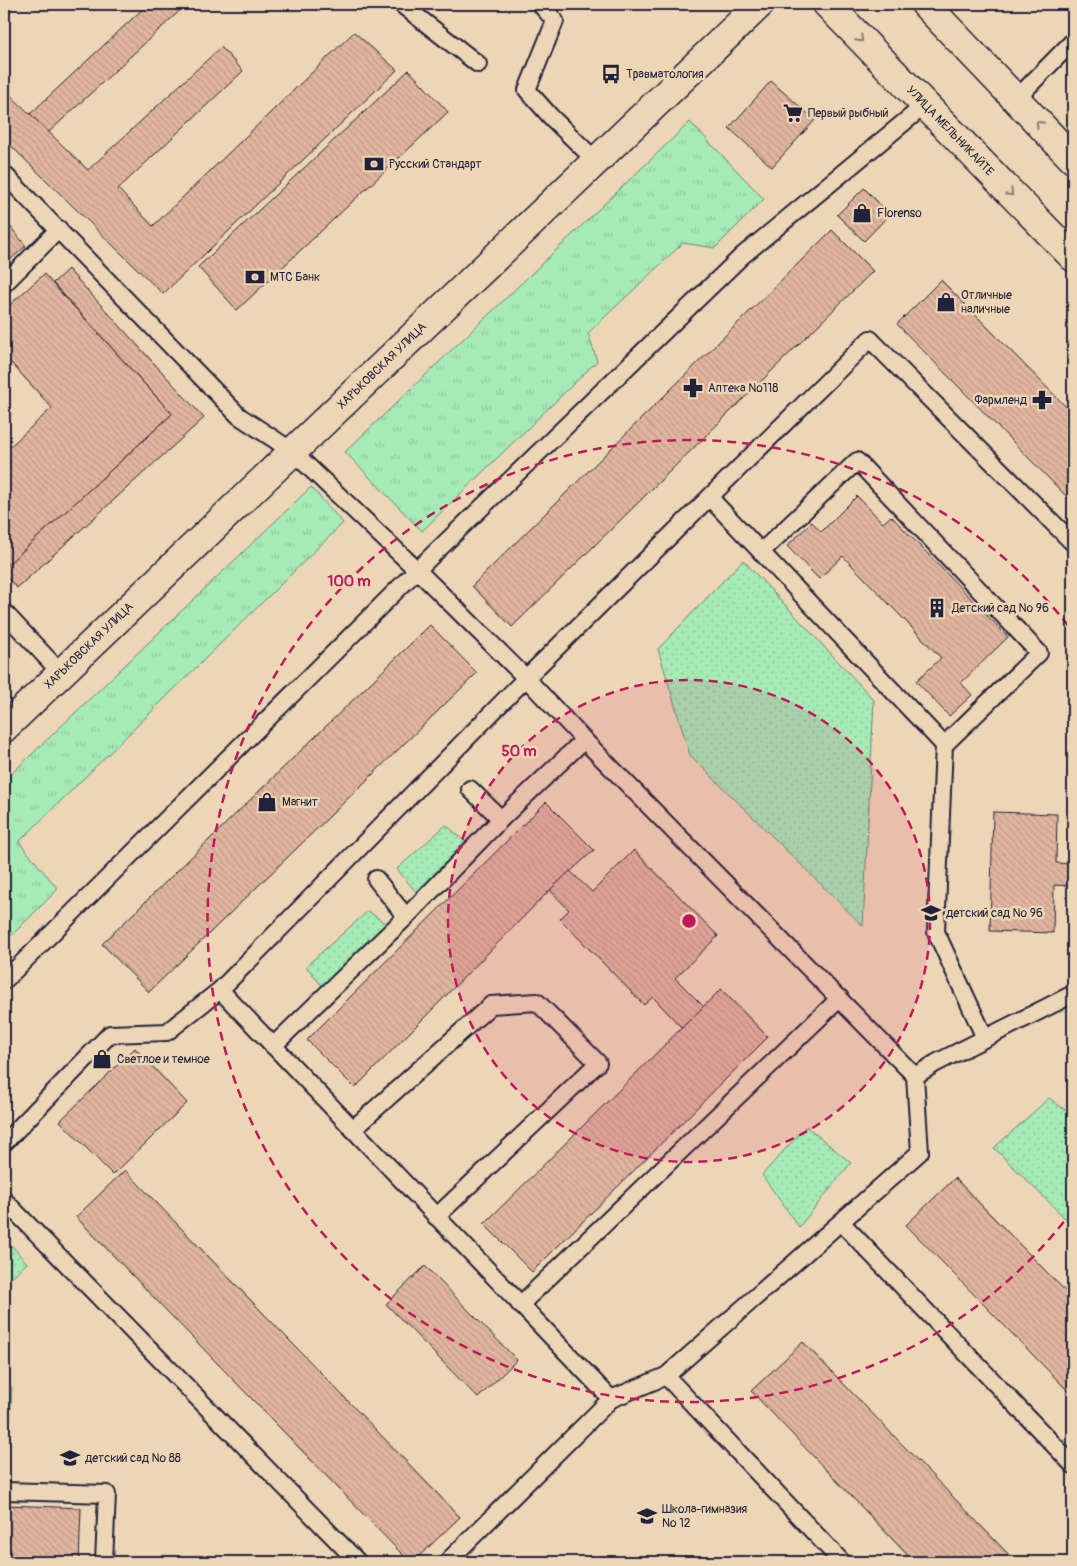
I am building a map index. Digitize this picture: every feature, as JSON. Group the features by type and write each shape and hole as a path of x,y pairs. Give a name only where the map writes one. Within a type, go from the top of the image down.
{"street":[{"name":"ХАРЬКОВСКАЯ УЛИЦА","path":"4,728 760,4"},
{"name":"УЛИЦА МЕЛЬНИКАЙТЕ","path":"826,4 1073,257"},
{"path":"925,4 1073,159"}],"lane":[{"path":"401,4 478,64"},
{"path":"540,4 555,22 527,90 550,117 596,161"},
{"path":"1016,99 1073,41"},
{"path":"4,981 417,570 742,256 924,106"},
{"path":"4,174 239,416 292,451 417,570 526,678 584,740 915,1076 920,1152 666,1376 611,1399 447,1562"},
{"path":"4,284 59,229"},
{"path":"4,1143 110,1034 167,1032 220,990 526,678 870,339 1073,543"},
{"path":"761,552 857,461 1040,653 944,744 936,932 985,1038"},
{"path":"710,498 944,744"},
{"path":"4,612 61,673"},
{"path":"273,1046 406,918 501,818 584,740"},
{"path":"470,789 501,818"},
{"path":"376,879 406,918"},
{"path":"220,990 611,1399"},
{"path":"915,1076 936,1063 1073,994"},
{"path":"520,1305 840,998"},
{"path":"353,1130 490,1005 537,1002 598,1063 436,1218"},
{"path":"4,1200 358,1562"},
{"path":"841,1222 1073,1465"},
{"path":"666,1376 842,1562"},
{"path":"4,1490 107,1494 104,1562"}],"green space":[{"path":"690,122 764,199 715,248 683,243 588,333 597,361 422,531 345,452"},
{"path":"311,487 343,523 19,842 58,889 4,943 4,781"},
{"path":"743,560 874,700 863,926 690,755 658,649"},
{"path":"446,825 468,844 417,893 397,869"},
{"path":"368,911 389,926 323,987 306,966"},
{"path":"1049,1098 1073,1116 1073,1226 994,1148"},
{"path":"806,1126 851,1163 799,1227 762,1175"},
{"path":"4,1237 27,1263 4,1284"},
{"path":"4,1387 12,1387 8,1462 4,1462"}],"building":[{"path":"148,4 187,4 48,133 30,114"},
{"path":"354,32 397,70 163,294 4,139 4,89 88,170 221,47 243,71 118,189 153,226"},
{"path":"409,70 448,112 237,310 198,267"},
{"path":"771,81 815,120 772,167 729,128"},
{"path":"864,188 890,214 864,241 837,215"},
{"path":"4,219 26,246 4,265"},
{"path":"832,230 873,271 512,627 472,586"},
{"path":"68,269 204,418 17,588 4,574 4,568 172,414 53,283"},
{"path":"44,274 172,414 4,568 4,452 52,408 4,355 4,310"},
{"path":"941,280 1073,414 1073,503 897,324"},
{"name":"Детский сад № 96","path":"857,496 883,523 891,516 1008,637 961,683 972,695 949,716 916,681 941,658 843,556 819,579 787,546 812,522 821,532"},
{"path":"430,625 477,673 149,992 102,944"},
{"path":"546,802 594,850 550,890 355,1088 307,1040"},
{"path":"993,812 1057,814 1056,863 1073,864 1073,886 1054,885 1053,933 990,931"},
{"path":"634,850 718,936 675,978 704,1007 682,1028 653,997 644,1005 560,919 569,910 550,890 570,871 592,892"},
{"path":"721,989 768,1037 532,1272 484,1224"},
{"path":"135,1048 187,1103 113,1175 60,1121"},
{"path":"125,1170 460,1517 413,1562 410,1562 397,1549 76,1217"},
{"path":"955,1178 1073,1299 1073,1396 906,1225"},
{"path":"425,1266 517,1360 478,1398 386,1304"},
{"path":"803,1342 1016,1562 914,1562 751,1391"},
{"path":"5,1505 81,1508 79,1562 4,1562"}],"place":[{"name":"Травматология","path":"611,74"},
{"name":"Первый рыбный","path":"793,113"},
{"name":"Русский Стандарт","path":"374,164"},
{"name":"Florenso","path":"862,213"},
{"name":"МТС Банк","path":"255,277"},
{"name":"Отличные наличные","path":"946,302"},
{"name":"Аптека №118","path":"693,388"},
{"name":"Фармленд","path":"1042,400"},
{"name":"Детский сад № 96","path":"937,608"},
{"name":"Магнит","path":"267,802"},
{"name":"детский сад № 96","path":"931,913"},
{"name":"Светлое и темное","path":"102,1059"},
{"name":"детский сад № 88","path":"70,1458"},
{"name":"Школа-гимназия № 12","path":"647,1516"}]}
